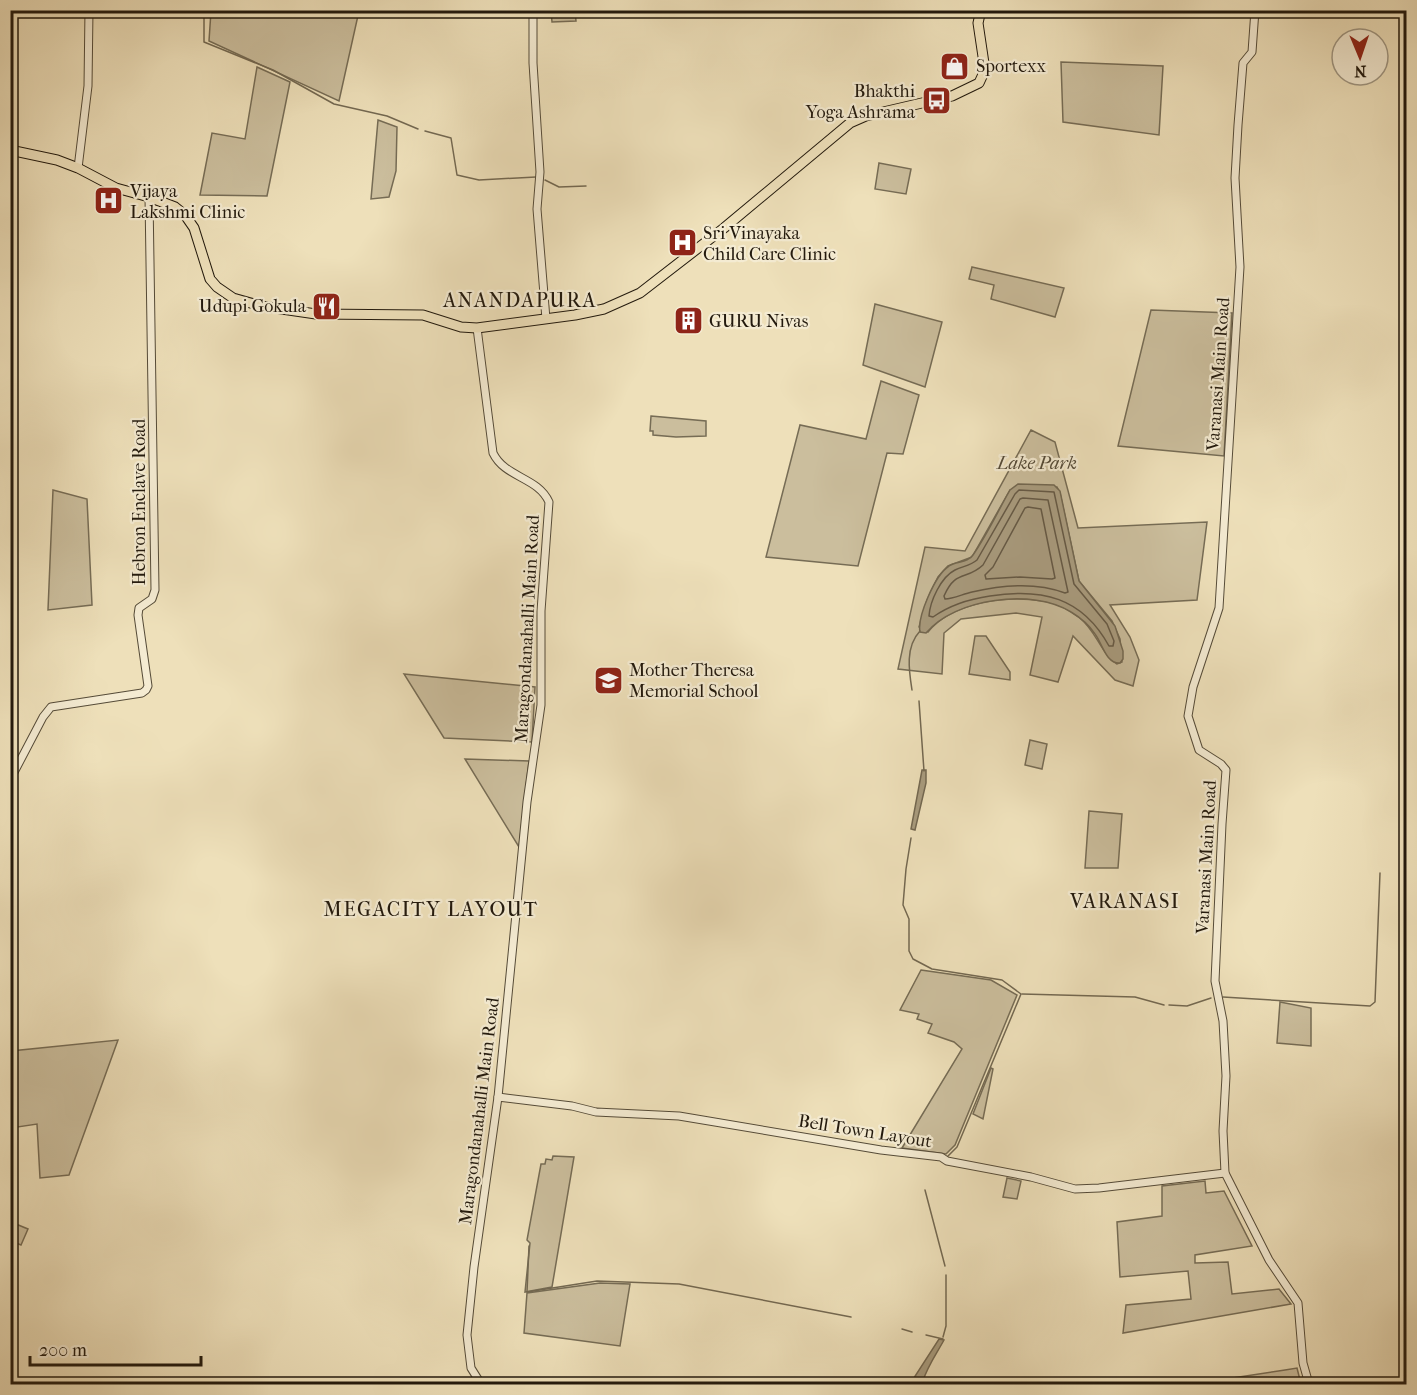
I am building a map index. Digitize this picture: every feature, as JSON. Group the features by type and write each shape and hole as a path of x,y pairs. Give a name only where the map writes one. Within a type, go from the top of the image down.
{"main road":[{"path":"10,150 57,160 116,188 174,207 185,215 194,228 208,276 217,287 233,298 258,306 316,314 418,314 461,327 477,328 546,319 604,309 640,293 724,228 850,123 866,116 939,100 977,85 985,70 978,22 981,10"}],"street":[{"path":"78,168 88,86 89,10"},
{"path":"533,10 533,63 540,172 537,209 546,319"},
{"name":"Varanasi Main Road","path":"1255,10 1252,52 1243,63 1238,125 1236,187 1240,267 1219,608 1193,687 1188,716 1199,750 1221,764 1226,770 1215,981 1223,1021 1226,1077 1223,1131 1226,1173 1256,1238 1298,1303 1303,1363 1309,1384"},
{"name":"Hebron Enclave Road","path":"10,780 48,710 57,705 142,693 148,686 138,615 141,606 152,599 155,590 149,197"},
{"name":"Maragondanahalli Main Road","path":"477,328 493,453 501,466 540,489 549,502 541,611 541,705 527,802 498,1097 474,1267 467,1335 471,1368 481,1384"},
{"name":"Bell Town Layout","path":"498,1097 568,1105 596,1112 679,1116 944,1159 1031,1177 1074,1189 1226,1173"}],"green space":[{"path":"211,11 359,11 339,101 209,41"},
{"path":"551,11 575,11 576,21 552,22"},
{"path":"1061,62 1163,66 1159,135 1063,122"},
{"path":"257,67 290,82 267,196 200,195 212,133 245,139"},
{"path":"378,120 397,127 396,171 389,197 371,199"},
{"path":"879,163 911,169 906,194 875,189"},
{"path":"972,267 1064,288 1055,317 991,299 994,285 969,279"},
{"path":"875,304 942,322 925,387 863,365"},
{"path":"1151,310 1232,313 1224,456 1118,446"},
{"path":"881,381 919,395 903,454 887,453 858,566 766,557 800,425 866,439"},
{"path":"651,416 706,421 706,436 653,435 653,431 650,431"},
{"name":"Lake Park","path":"1031,430 1055,442 1078,528 1207,522 1197,600 1110,605 1130,637 1139,660 1133,686 1115,680 1073,636 1058,682 1030,675 1042,617 1016,613 961,619 944,633 942,674 898,669 925,547 965,551","holes":["1057,487 1079,581 1112,621 1120,639 1122,662 1117,664 1112,660 1080,618 1063,607 1043,601 1013,599 981,603 951,614 928,632 919,627 927,600 938,577 948,566 972,557 1010,490"]},
{"path":"53,490 87,499 92,605 48,610"},
{"path":"975,636 986,636 1010,672 1010,680 969,674"},
{"path":"404,674 535,687 532,742 444,738"},
{"path":"1030,740 1047,744 1042,769 1025,765"},
{"path":"465,759 529,761 519,847"},
{"path":"1089,811 1122,814 1118,868 1085,868"},
{"path":"921,970 991,980 1017,995 955,1145 946,1154 902,1148 962,1049 954,1042 928,1033 932,1024 917,1019 919,1014 900,1010"},
{"path":"1280,1002 1311,1008 1311,1046 1277,1043"},
{"path":"118,1040 69,1175 40,1178 37,1124 11,1128 11,1051"},
{"path":"991,1068 993,1069 983,1119 973,1114"},
{"path":"553,1156 574,1157 552,1287 525,1292 530,1243 527,1240 541,1164 545,1164 546,1159 552,1160"},
{"path":"1007,1178 1021,1181 1017,1199 1003,1197"},
{"path":"1205,1181 1206,1193 1224,1191 1252,1246 1195,1255 1195,1263 1228,1262 1232,1294 1279,1289 1291,1304 1123,1333 1126,1305 1191,1299 1188,1271 1120,1277 1117,1222 1162,1216 1162,1186"},
{"path":"11,1222 28,1229 21,1245 11,1241"},
{"path":"600,1283 630,1284 620,1346 524,1333 527,1293"},
{"path":"1297,1368 1301,1384 1193,1384 1285,1370"}],"water":[{"path":"1018,484 1054,485 1060,491 1079,581 1115,626 1123,651 1123,659 1120,663 1108,657 1093,631 1078,617 1055,605 1036,600 995,600 975,605 939,621 926,633 920,632 924,607 938,578 949,566 973,555 1010,490"},
{"path":"922,770 926,770 926,783 915,830 911,829"},
{"path":"939,1339 944,1340 923,1381 910,1384"}],"waterway":[{"path":"204,10 204,42 273,70 334,104 387,116 418,129"},
{"path":"425,131 451,138 457,175 479,180 536,177"},
{"path":"545,180 559,187 586,186"},
{"path":"912,690 910,652 915,637 920,631"},
{"path":"919,701 924,771"},
{"path":"911,838 903,905 909,919 909,951 913,959 932,969 1002,980 1021,994 957,1147 946,1158"},
{"path":"1223,997 1370,1006 1375,1002 1380,873"},
{"path":"1022,994 1135,997 1164,1005"},
{"path":"1169,1005 1187,1006 1211,998"},
{"path":"925,1190 945,1266"},
{"path":"529,1246 527,1292 597,1281 679,1284 851,1317"},
{"path":"943,1337 946,1326 946,1275"},
{"path":"902,1329 912,1332"},
{"path":"926,1335 943,1339"}],"place":[{"name":"Sportexx","path":"955,66"},
{"name":"Bhakthi Yoga Ashrama","path":"936,101"},
{"name":"Vijaya Lakshmi Clinic","path":"109,201"},
{"name":"Sri Vinayaka Child Care Clinic","path":"682,243"},
{"name":"Udupi Gokula","path":"327,306"},
{"name":"GURU Nivas","path":"688,321"},
{"name":"Mother Theresa Memorial School","path":"608,680"}],"district":[{"name":"ANANDAPURA","path":"520,300"},
{"name":"VARANASI","path":"1125,901"},
{"name":"MEGACITY LAYOUT","path":"431,909"}]}
